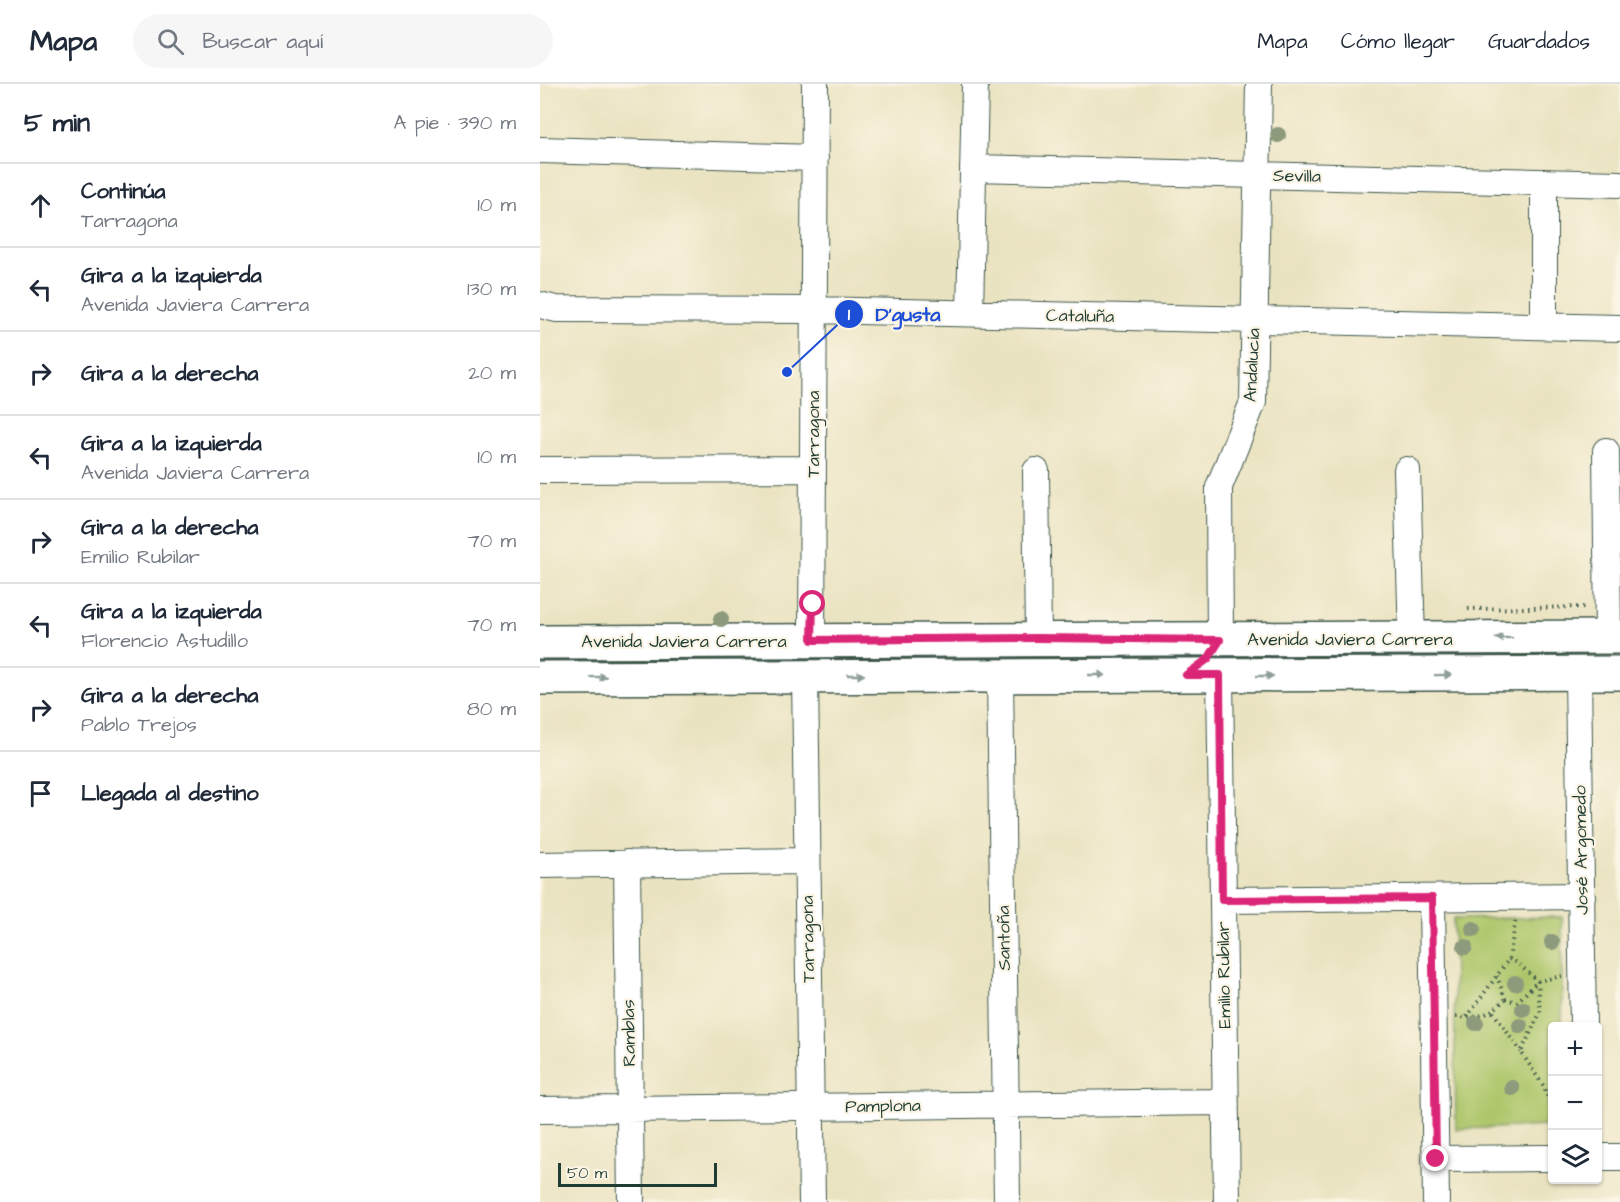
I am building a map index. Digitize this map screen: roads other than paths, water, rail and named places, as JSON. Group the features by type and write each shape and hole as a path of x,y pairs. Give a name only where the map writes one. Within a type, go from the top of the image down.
{"main road":[{"name":"Avenida Javiera Carrera","path":"540,642 1614,637"},
{"path":"1557,638 1564,641 1575,653 1579,663 1578,674"},
{"path":"767,640 781,646 791,654 805,675 830,656 859,639"},
{"path":"1220,675 1233,656 1254,639"},
{"path":"1186,675 1208,659 1220,640"},
{"name":"Avenida Javiera Carrera","path":"540,678 805,675 1620,674"}],"street":[{"name":"Tarragona","path":"812,640 815,84"},
{"path":"970,313 975,84"},
{"name":"Andalucía","path":"1220,640 1219,487 1253,402 1260,84"},
{"path":"540,150 815,158"},
{"name":"Sevilla","path":"973,168 1620,184"},
{"path":"1544,182 1544,326"},
{"name":"Cataluña","path":"540,305 562,309 814,310 1620,328"},
{"path":"1606,451 1614,637"},
{"path":"540,470 813,469"},
{"path":"1407,470 1412,639"},
{"path":"1036,471 1038,638"},
{"name":"José Argomedo","path":"1578,674 1584,1022"},
{"name":"Tarragona","path":"805,675 812,1202"},
{"name":"Santoña","path":"1000,675 1007,1202"},
{"name":"Emilio Rubilar","path":"1220,675 1227,1202"},
{"path":"540,865 807,861"},
{"name":"Ramblas","path":"627,863 631,1202"},
{"path":"1222,900 1581,896"},
{"path":"1432,898 1436,1202"},
{"name":"Pamplona","path":"540,1110 1225,1102"},
{"path":"1602,1157 1620,1157"},
{"path":"1436,1159 1548,1158"}],"place":[{"name":"D'gusta","path":"787,372"}]}
